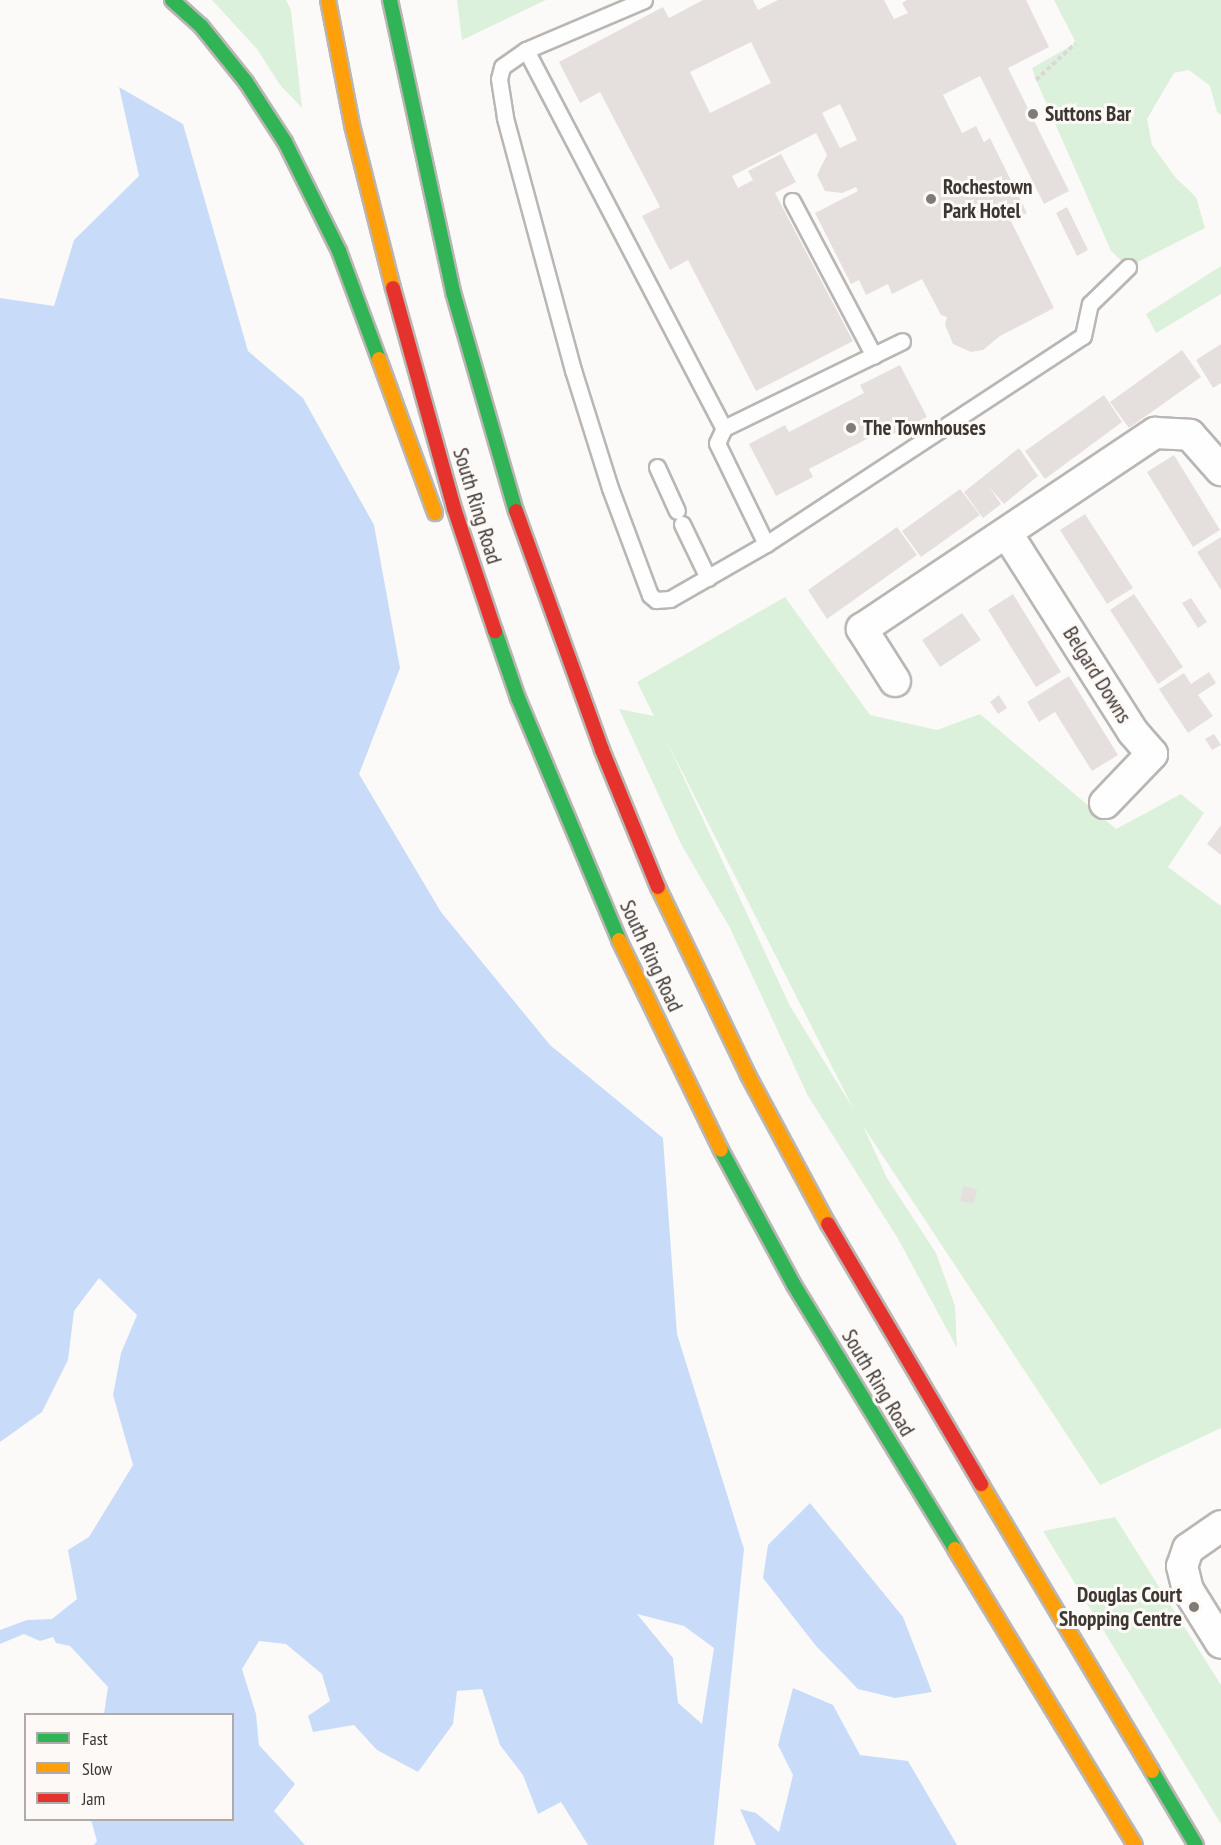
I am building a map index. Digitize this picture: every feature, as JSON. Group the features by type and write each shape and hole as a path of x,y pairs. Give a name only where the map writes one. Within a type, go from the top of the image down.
{"highway":[{"path":"172,0 201,26 246,82 285,142 339,251 441,527"},
{"name":"South Ring Road","path":"328,0 352,125 400,317 454,508 518,698 606,912 722,1153 794,1285 1135,1845"},
{"name":"South Ring Road","path":"390,0 453,292 513,503 602,750 668,908 748,1075 841,1249 1196,1845"},
{"path":"451,548 518,698"}],"street":[{"path":"895,681 862,629 1008,535 1155,433 1190,435 1221,470"},
{"name":"Belgard Downs","path":"1008,535 1133,732 1152,754 1105,803"},
{"path":"1221,1526 1188,1549 1182,1566 1188,1590 1221,1643"}],"lane":[{"path":"644,0 526,50 502,67 503,108 573,370 610,488 650,595 656,600 670,599 766,544 1083,336 1090,304 1128,267"},
{"path":"526,50 724,428"},
{"path":"792,201 874,356"},
{"path":"766,544 717,443 724,428 902,341"},
{"path":"657,467 708,578"}],"path":[{"path":"1036,80 1076,43"}],"green space":[{"path":"212,0 286,0 291,10 302,108 280,85 257,49"},
{"path":"457,0 546,0 462,40"},
{"path":"1054,0 1221,0 1221,115 1217,112 1210,86 1189,70 1174,73 1147,119 1152,145 1176,178 1196,197 1205,228 1128,267 1111,251 1032,68 1076,43"},
{"path":"1221,266 1221,294 1156,333 1146,314"},
{"path":"785,597 870,715 937,730 980,714 1116,829 1181,794 1204,813 1168,867 1221,906 1221,1428 1100,1485 863,1126 887,1178 936,1253 955,1306 957,1348 897,1237 808,1096 730,928 681,844 619,709 654,716 637,682","holes":["667,742 854,1110 790,1006"]},
{"path":"1115,1517 1221,1685 1221,1824 1043,1531"}],"water":[{"path":"119,87 183,124 248,351 303,398 374,525 400,668 359,774 441,912 550,1045 663,1138 677,1334 744,1549 714,1845 588,1845 561,1802 538,1814 523,1775 500,1745 482,1689 457,1691 453,1724 418,1772 377,1750 354,1725 313,1732 308,1716 330,1701 322,1674 286,1644 259,1641 242,1669 256,1714 259,1745 295,1784 274,1811 305,1845 94,1845 97,1841 91,1821 234,1821 234,1713 104,1713 108,1687 70,1646 56,1643 53,1637 40,1641 24,1634 0,1644 0,1630 27,1620 52,1619 77,1599 68,1550 89,1537 133,1465 113,1395 121,1353 137,1315 99,1278 74,1311 68,1360 42,1412 0,1442 0,298 54,306 74,240 139,176","holes":["637,1614 684,1626 714,1648 702,1724 678,1703 673,1658"]},
{"path":"810,1503 903,1617 932,1692 895,1698 858,1689 816,1646 763,1578 768,1545"},
{"path":"793,1688 833,1705 860,1755 908,1761 957,1845 756,1845 740,1809 756,1813 779,1832 793,1775 778,1745"}],"building":[{"name":"Rochestown Park Hotel","path":"703,0 753,0 758,10 778,0 884,0 894,19 908,13 902,3 907,0 1026,0 1049,47 1008,68 1069,191 1044,204 980,76 943,95 962,133 976,126 984,142 990,138 1027,213 1011,221 1054,308 1000,336 983,350 971,352 953,344 945,325 947,317 941,315 922,279 892,294 888,284 866,295 859,280 851,284 815,213 858,191 856,187 842,193 825,191 817,175 827,155 816,133 732,176 738,188 753,180 748,171 781,154 796,182 775,193 853,341 756,391 688,260 670,270 642,216 660,207 600,92 580,103 559,62 663,7 669,18","holes":["751,42 771,83 710,113 690,72","840,104 857,140 840,148 822,113"]},
{"path":"1067,207 1088,250 1077,256 1056,213"},
{"path":"1221,344 1221,383 1213,388 1196,360"},
{"path":"1182,350 1201,377 1129,428 1110,402"},
{"name":"The Townhouses","path":"900,365 927,417 887,437 884,430 809,469 813,477 776,496 749,444 785,425 789,432 864,393 860,385"},
{"path":"1104,395 1122,422 1045,479 1025,451"},
{"path":"1019,448 1038,476 1004,504 989,487 1001,504 983,518 964,492"},
{"path":"1174,455 1220,530 1193,547 1147,472"},
{"path":"960,489 980,515 921,557 902,531"},
{"path":"1085,514 1133,588 1107,604 1060,530"},
{"path":"897,527 917,555 827,619 808,590"},
{"path":"1221,537 1221,590 1197,552"},
{"path":"1013,594 1061,672 1036,687 988,610"},
{"path":"1134,594 1183,667 1158,684 1110,610"},
{"path":"1191,598 1207,622 1198,628 1182,603"},
{"path":"962,613 981,640 940,667 922,640"},
{"path":"1209,672 1216,683 1198,695 1213,716 1188,733 1159,689 1184,673 1191,684"},
{"path":"1069,676 1118,755 1092,771 1055,712 1039,722 1027,702"},
{"path":"999,695 1007,708 998,714 990,702"},
{"path":"1214,734 1221,745 1212,750 1205,739"},
{"path":"1221,825 1221,855 1207,844"},
{"path":"963,1186 977,1189 974,1204 960,1201"}],"traffic: fast":[{"path":"172,0 201,26 246,82 285,142 339,251 379,359"},
{"path":"390,0 453,292 516,511"},
{"path":"495,631 518,698 619,940"},
{"path":"721,1150 794,1285 955,1549"},
{"path":"1152,1771 1196,1845"}],"traffic: slow":[{"path":"328,0 352,125 393,288"},
{"path":"379,359 435,513"},
{"path":"658,887 748,1075 828,1224"},
{"path":"619,940 721,1150"},
{"path":"981,1484 1152,1771"},
{"path":"955,1549 1135,1845"}],"traffic: jam":[{"path":"393,288 454,508 495,631"},
{"path":"516,511 602,750 658,887"},
{"path":"828,1224 981,1484"}],"place":[{"name":"Suttons Bar","path":"1033,114"},
{"name":"Rochestown Park Hotel","path":"931,199"},
{"name":"The Townhouses","path":"851,428"},
{"name":"Douglas Court Shopping Centre","path":"1194,1607"}]}
